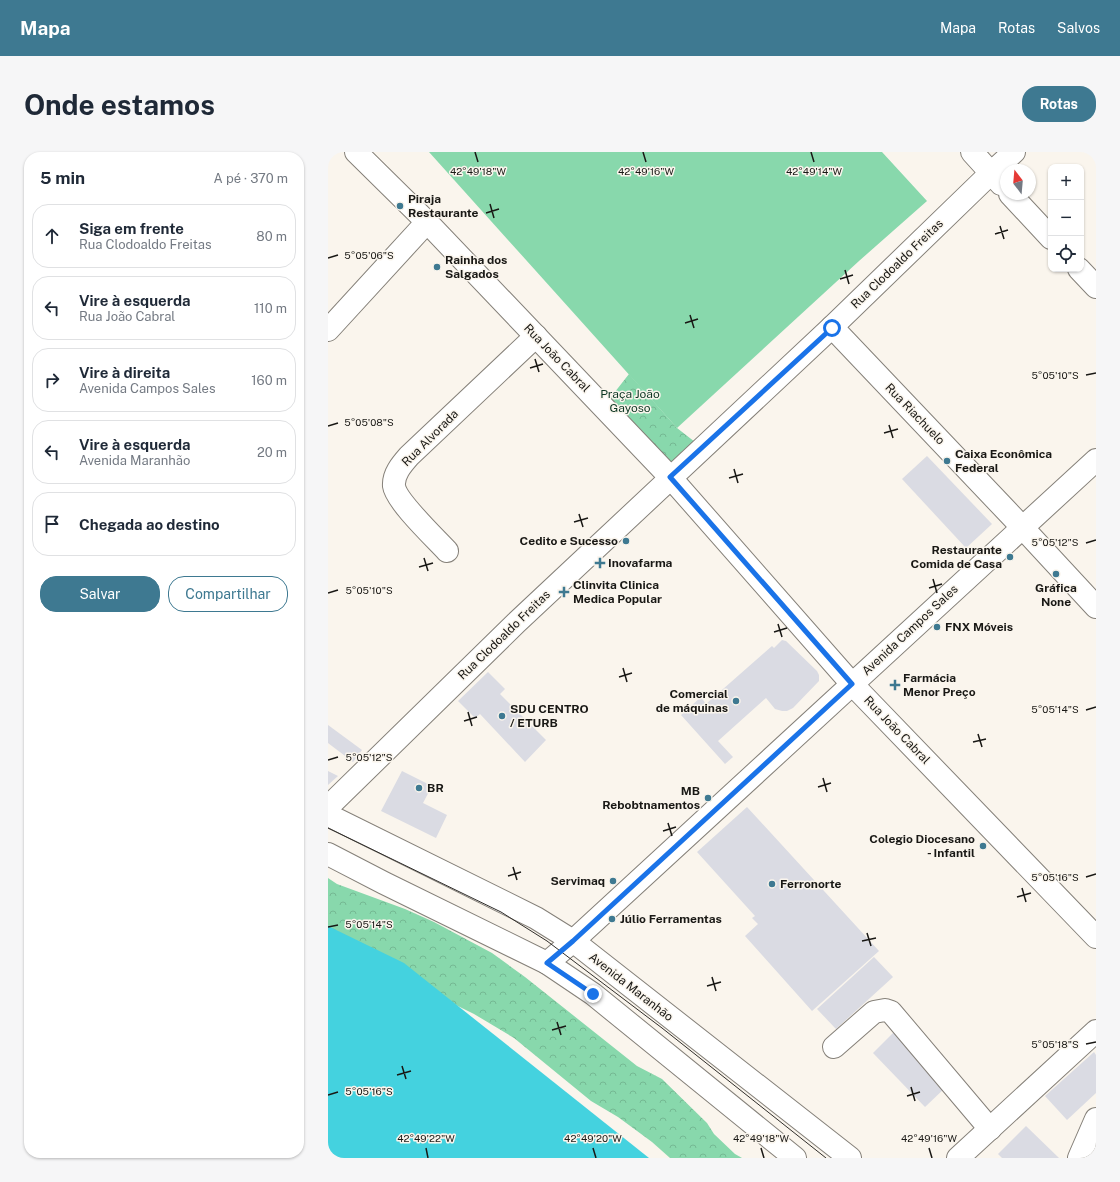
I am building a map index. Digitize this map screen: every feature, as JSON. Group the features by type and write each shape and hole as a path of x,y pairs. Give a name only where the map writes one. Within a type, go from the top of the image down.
{"street":[{"name":"Rua João Cabral","path":"356,152 427,222 670,477 852,684 1096,937"},
{"path":"972,152 1000,183"},
{"name":"Rua Clodoaldo Freitas","path":"328,807 516,623 670,477 832,328 1014,152"},
{"path":"1016,200 1049,236"},
{"path":"328,330 427,222"},
{"path":"1082,272 1096,287"},
{"name":"Rua Riachuelo","path":"832,328 1022,527 1096,607"},
{"name":"Rua Alvorada","path":"447,551 404,505 394,486 395,477 400,466 410,456 536,336"},
{"name":"Avenida Campos Sales","path":"547,963 573,941 1096,460"},
{"name":"Avenida Maranhão","path":"328,815 536,918 573,941 850,1158"},
{"path":"328,854 384,884 547,963 593,994 795,1158"},
{"path":"834,1046 874,1012 885,1010 891,1012 990,1129"},
{"path":"958,1158 1096,1031"},
{"path":"1079,1158 1096,1119"}],"green space":[{"path":"429,152 882,152 927,201 859,261 677,428"},
{"name":"Praça João Gayoso","path":"629,374 677,428 695,442 672,466 607,402"},
{"path":"328,878 337,884 405,909 434,922 492,953 525,977 637,1066 662,1079 707,1123 714,1134 735,1154 742,1158 670,1158 652,1142 618,1117 591,1101 514,1038 474,1014 328,942"}],"water":[{"path":"328,926 404,963 649,1158 328,1158"}],"building":[{"path":"927,456 992,524 966,548 902,479"},
{"name":"Comercial de máquinas","path":"782,640 786,641 817,671 819,681 793,708 787,711 775,709 766,698 718,741 733,757 725,764 681,715 701,697 706,704 772,646 774,648"},
{"name":"SDU CENTRO / ETURB","path":"488,672 505,689 500,694 546,740 525,762 480,714 475,718 458,701"},
{"path":"328,725 362,750 353,762 328,743"},
{"path":"328,771 338,776 328,785"},
{"path":"402,771 432,786 423,803 447,815 436,838 381,811"},
{"name":"Ferronorte","path":"747,807 879,951 812,1011 745,936 758,924 752,918 755,916 697,852"},
{"path":"874,957 893,977 836,1029 817,1009"},
{"path":"894,1032 947,1086 925,1107 873,1053"},
{"path":"1094,1052 1096,1055 1096,1093 1067,1120 1045,1096"},
{"path":"1026,1126 1059,1158 1002,1158 998,1154"}],"tram line":[{"path":"328,828 501,912 547,941 662,1028 826,1158"}],"place":[{"name":"Piraja Restaurante","path":"400,206"},
{"name":"Rainha dos Salgados","path":"437,267"},
{"name":"Caixa Econômica Federal","path":"947,461"},
{"name":"Cedito e Sucesso","path":"626,541"},
{"name":"Restaurante Comida de Casa","path":"1010,557"},
{"name":"Inovafarma","path":"600,563"},
{"name":"Gráfica None","path":"1056,574"},
{"name":"Clinvita Clinica Medica Popular","path":"564,592"},
{"name":"FNX Móveis","path":"937,627"},
{"name":"Farmácia Menor Preço","path":"895,685"},
{"name":"Comercial de máquinas","path":"736,701"},
{"name":"SDU CENTRO / ETURB","path":"502,716"},
{"name":"BR","path":"419,788"},
{"name":"MB Rebobtnamentos","path":"708,798"},
{"name":"Colegio Diocesano - Infantil","path":"983,846"},
{"name":"Servimaq","path":"613,881"},
{"name":"Ferronorte","path":"772,884"},
{"name":"Júlio Ferramentas","path":"612,919"}],"route":[{"path":"593,994 547,963 573,941 852,684 670,477 832,328"}]}
